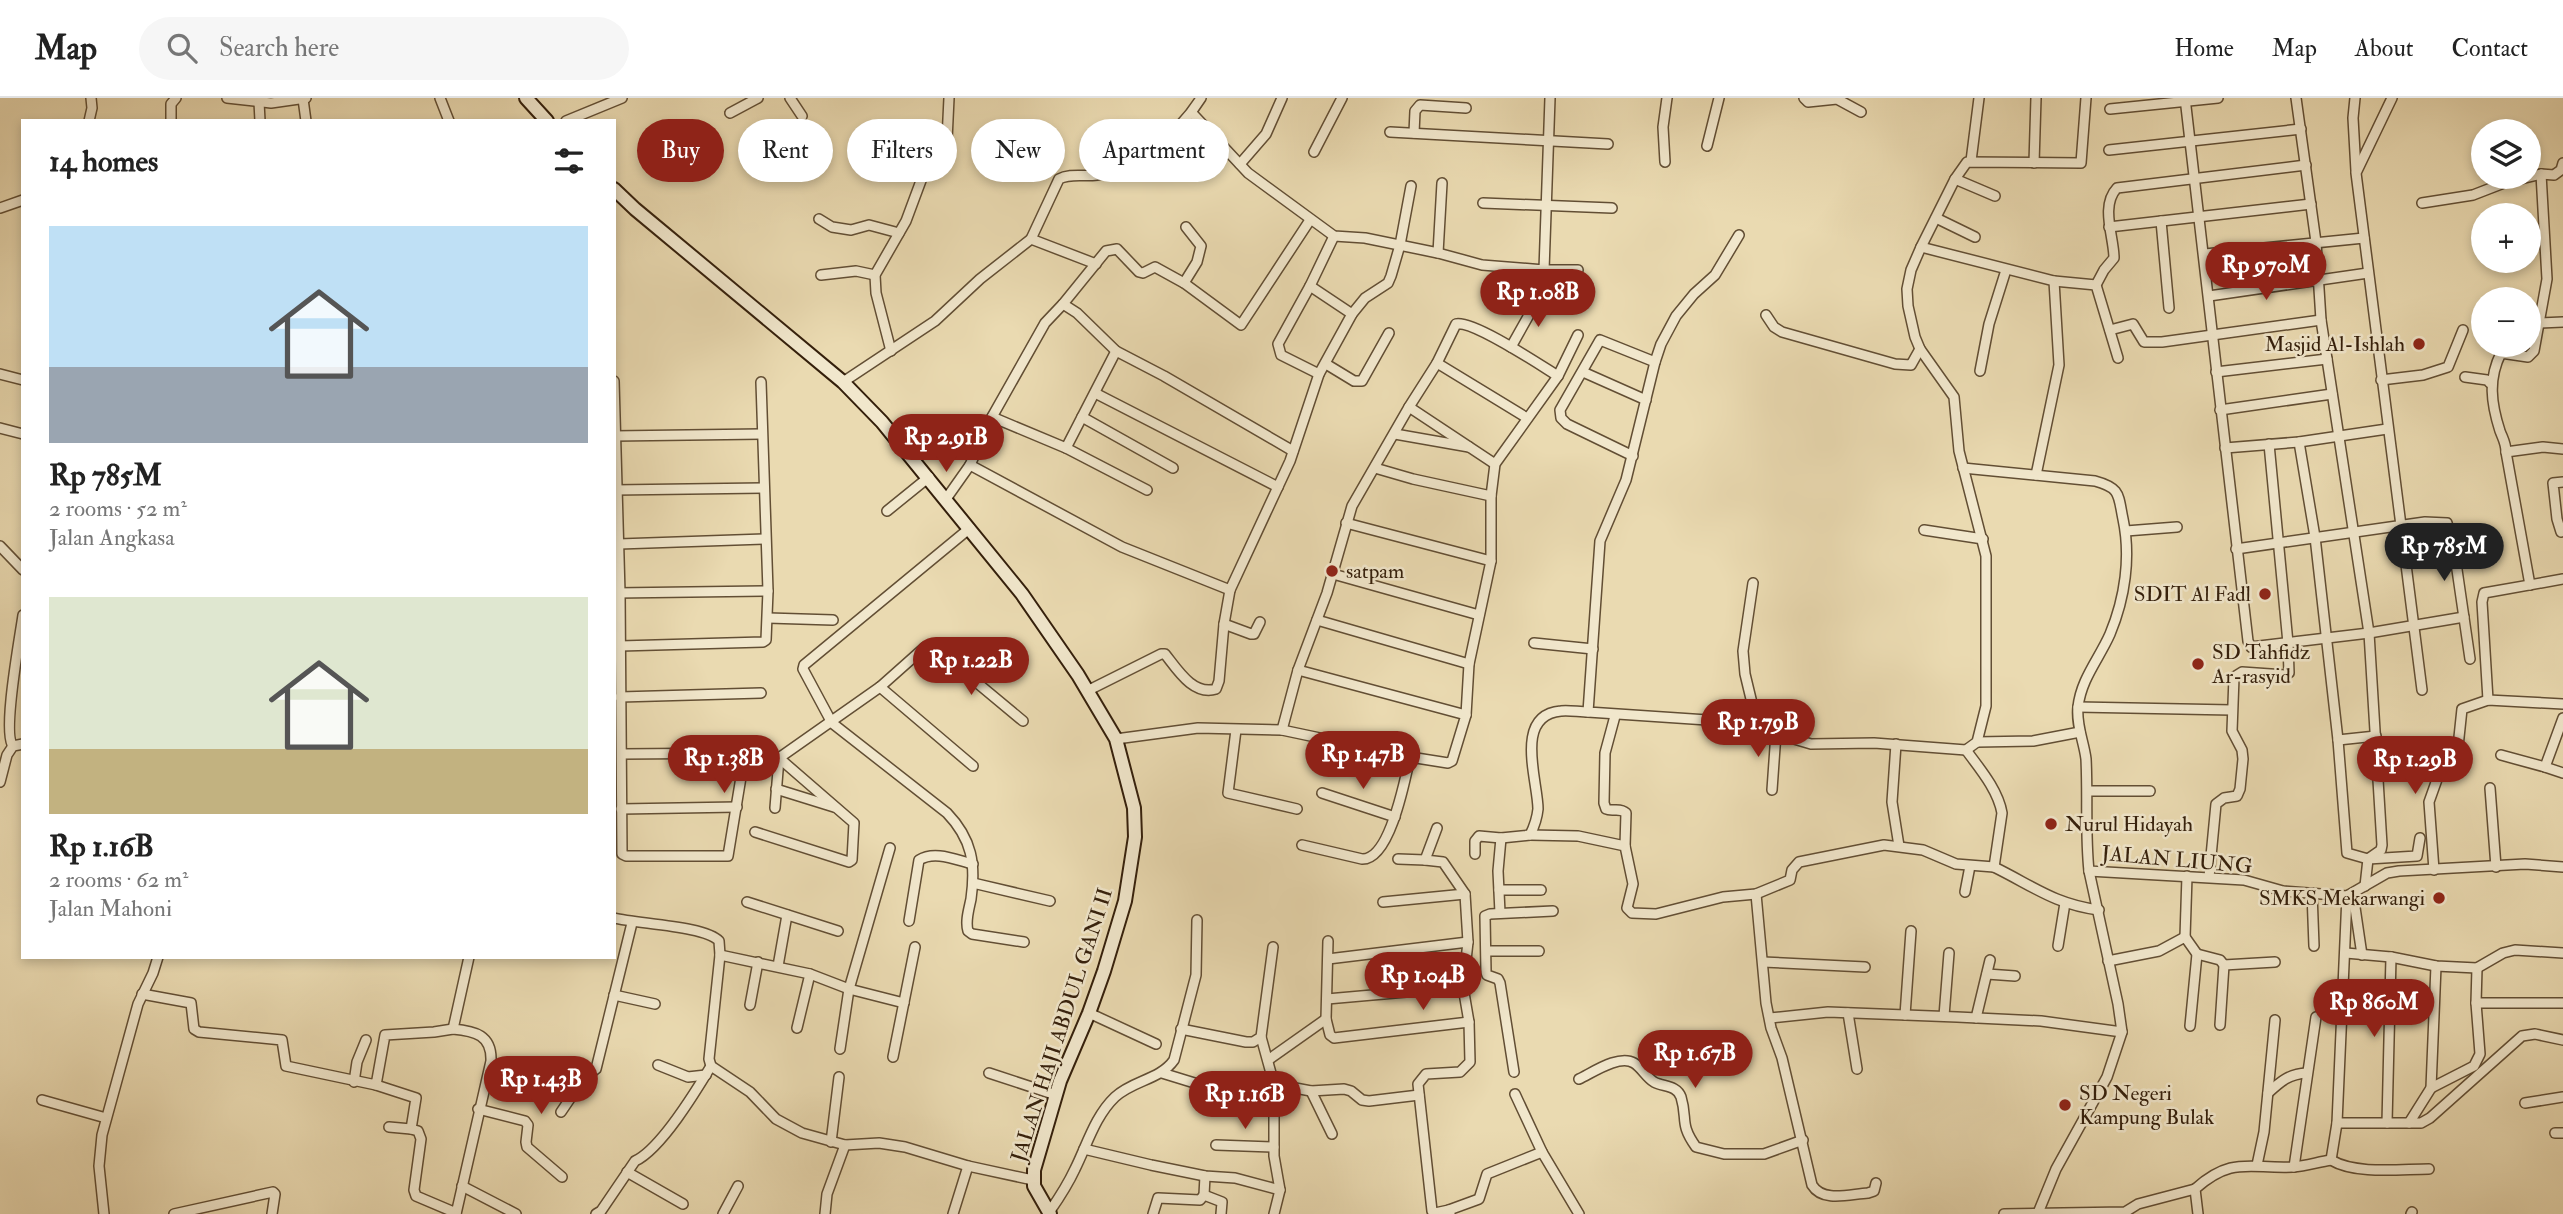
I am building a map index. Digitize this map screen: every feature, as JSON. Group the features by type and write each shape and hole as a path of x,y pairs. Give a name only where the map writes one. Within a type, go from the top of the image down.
{"street":[{"path":"87,118 90,98"},
{"path":"171,119 171,104 176,98"},
{"path":"227,98 259,102 304,99 306,119"},
{"path":"440,98 448,119"},
{"path":"526,98 545,119"},
{"path":"571,119 622,98"},
{"path":"730,113 758,98"},
{"path":"790,98 802,116"},
{"path":"891,351 876,293 875,275 899,233 922,178 947,140 949,98"},
{"path":"843,382 936,321 980,279 1031,239 1059,179 1096,175 1124,168 1174,131 1192,113 1201,98"},
{"path":"1240,164 1266,134 1282,98"},
{"path":"1314,152 1342,98"},
{"path":"1544,270 1550,98"},
{"path":"1665,162 1663,127 1667,98"},
{"path":"1707,146 1718,98"},
{"path":"1804,98 1808,102 1837,99 1861,112"},
{"path":"1971,161 1979,98"},
{"path":"2034,163 2036,98"},
{"path":"1977,742 1987,689 1986,556 1963,468 1954,397 1920,349 1912,325 1907,289 1910,270 1964,164 1971,161 2081,163 2086,98"},
{"path":"2110,109 2218,98"},
{"path":"2296,98 2316,242 2321,320 2369,633 2382,845 2381,850 2368,859 2365,886"},
{"path":"2355,98 2353,118 2356,173 2421,690"},
{"path":"2356,173 2392,98"},
{"path":"2185,100 2201,217 2236,549 2251,647 2369,633 2464,617"},
{"path":"259,102 260,119"},
{"path":"1414,133 1415,111 1420,105 1466,108"},
{"path":"1192,113 1248,173 1334,236 1365,238 1401,245 1482,265 1578,271"},
{"path":"2109,150 2301,129"},
{"path":"1390,132 1608,145"},
{"path":"2541,317 2547,279 2541,174 2559,173 2563,163"},
{"path":"2118,358 2096,285 2114,258 2109,227 2111,197 2117,188 2306,165"},
{"path":"1955,179 1995,196"},
{"path":"1438,253 1442,183"},
{"path":"1087,691 1161,654 1165,654 1194,686 1207,690 1216,689 1230,590 1293,451 1319,374 1352,314 1365,298 1388,283 1401,245 1411,186"},
{"path":"2422,203 2473,195 2488,189"},
{"name":"JALAN HAJI ABDUL GANI II","path":"616,190 635,209 843,382 882,422 1022,594 1116,739 1134,808 1135,837 1125,901 1093,1014 1055,1095 1035,1186"},
{"path":"0,208 21,201"},
{"path":"1483,203 1612,208"},
{"path":"2109,227 2311,204"},
{"path":"1936,218 1975,237"},
{"path":"819,219 832,227 851,230 869,225 899,233"},
{"path":"946,499 970,465 992,417 1045,323 1106,251 1117,249 1139,272 1156,267 1184,282 1237,323 1244,323 1310,220"},
{"path":"2161,221 2169,307"},
{"path":"1184,282 1197,262 1201,246 1186,227"},
{"path":"1588,712 1600,541 1626,480 1655,362 1676,316 1694,294 1715,275 1739,234"},
{"path":"1319,374 1281,355 1278,347 1279,340 1310,286 1334,236"},
{"path":"2205,254 2364,238"},
{"path":"1031,239 1096,264"},
{"path":"1921,247 2054,281 2096,285"},
{"path":"1980,371 1989,324 2006,270"},
{"path":"821,275 856,271 875,275"},
{"path":"2209,296 2368,273"},
{"path":"2036,475 2059,365 2054,281"},
{"path":"1310,286 1352,314"},
{"path":"1511,347 1539,297"},
{"path":"1063,304 1077,313 1116,351 1293,451"},
{"path":"1766,315 1774,327 1782,332 1895,364 1910,365 1920,349"},
{"path":"2110,330 2133,324 2140,338 2147,342 2213,336 2321,320"},
{"path":"2541,323 2563,321"},
{"path":"1282,730 1298,670 1333,574 1352,506 1437,363 1456,324 1460,323 1511,347 1558,376"},
{"path":"2381,380 2423,375 2448,367 2463,330"},
{"path":"1325,364 1354,381 1362,381 1389,333"},
{"path":"1116,739 1198,729 1282,730 1410,757 1452,761 1466,715 1469,664 1491,561 1491,496 1495,464 1558,376 1578,335"},
{"path":"1633,456 1567,424 1561,418 1560,410 1600,340 1655,362"},
{"path":"1066,448 1116,351"},
{"path":"2500,357 2490,383 2500,431 2505,438 2530,585"},
{"path":"2216,372 2327,359"},
{"path":"1437,363 1527,418"},
{"path":"1583,372 1646,400"},
{"path":"0,374 21,379"},
{"path":"2465,377 2487,380 2490,383"},
{"path":"620,646 766,640 768,591 761,383"},
{"path":"1095,393 1278,487"},
{"path":"2220,410 2332,394"},
{"path":"1409,407 1495,464"},
{"path":"992,417 1066,448 1147,490"},
{"path":"1082,418 1173,468"},
{"path":"0,428 21,433"},
{"path":"2225,448 2300,442 2387,429"},
{"path":"616,436 762,434"},
{"path":"1395,434 1474,448"},
{"path":"2300,442 2327,638 2338,740 2345,851 2368,859 2417,856 2420,838"},
{"path":"2209,877 2216,804 2224,798 2237,796 2240,789 2242,750 2232,731 2234,677 2242,672 2289,673 2269,444"},
{"path":"2506,452 2543,447 2563,449"},
{"path":"970,465 1122,547 1230,590"},
{"path":"1375,468 1491,496"},
{"name":"JALAN LIUNG","path":"1963,468 2095,481 2110,485 2118,494 2126,531 2127,556 2121,601 2110,634 2084,683 2078,707 2088,791 2089,871 2244,880 2283,891 2350,895"},
{"path":"887,511 929,477"},
{"path":"2561,532 2553,483 2563,482"},
{"path":"622,754 743,751 745,754 729,855 726,858 624,856 616,490 764,488"},
{"path":"2236,549 2437,521 2446,523 2455,556 2469,659"},
{"path":"1346,523 1491,561"},
{"path":"2126,531 2176,527"},
{"path":"970,528 804,665 803,669 832,723 947,813 967,838 973,864 967,924 969,932 1024,942"},
{"path":"1924,530 1983,539"},
{"path":"619,544 765,539"},
{"path":"0,546 21,568"},
{"path":"1333,574 1479,615"},
{"path":"2488,700 2482,601 2484,593 2563,579"},
{"path":"1753,583 1743,651 1745,674 1758,728"},
{"path":"617,593 768,591"},
{"path":"768,618 833,620"},
{"path":"1317,620 1469,664"},
{"path":"1224,624 1254,634 1260,622"},
{"path":"0,782 11,742 8,721 21,629"},
{"path":"1534,643 1593,649"},
{"path":"779,758 880,687 920,650 934,647 1023,721"},
{"path":"1298,670 1466,715"},
{"path":"880,687 973,766"},
{"path":"620,697 761,693"},
{"path":"2434,870 2429,803 2440,771 2453,763 2457,756 2462,709 2488,700 2563,704"},
{"path":"2078,707 2232,710"},
{"path":"1530,835 1538,811 1530,757 1531,740 1538,726 1550,713 1561,710 1615,716 1737,722 1811,744 1896,744 1966,750 1977,742 2033,741 2080,732"},
{"path":"1615,716 1605,753 1607,768 1604,803 1609,810 1626,813 1625,846 1633,884 1627,908 1631,913 1656,914 1723,897 1756,894 1790,880 1792,870 1799,862 1860,848 1899,846 1923,850 1956,864 1994,867 2048,897 2099,910"},
{"path":"2545,767 2563,718"},
{"path":"1236,730 1228,793 1297,809"},
{"path":"1772,790 1776,733"},
{"path":"2338,740 2376,736"},
{"path":"1896,744 1892,802 1899,846"},
{"path":"1966,750 2001,806 1994,867"},
{"path":"2501,755 2563,773"},
{"path":"1302,845 1369,859 1377,854 1395,817 1410,757"},
{"path":"775,808 779,758"},
{"path":"754,832 849,863 852,860 853,823 779,758"},
{"path":"2490,788 2496,866"},
{"path":"776,789 839,809"},
{"path":"2088,791 2150,791"},
{"path":"1322,793 1395,817"},
{"path":"621,809 737,807"},
{"path":"1426,860 1437,828"},
{"path":"1475,853 1476,838 1479,836 1578,836 1625,846"},
{"path":"1500,913 1501,838"},
{"path":"840,1049 849,989 890,848"},
{"path":"909,921 919,860 925,856 939,856 973,864"},
{"path":"1398,859 1442,862 1465,894 1468,942 1463,987 1469,1022 1470,1062 1466,1068 1451,1074 1426,1074 1418,1083 1432,1211 1450,1212 1479,1199 1487,1174 1542,1152"},
{"path":"2350,895 2387,873 2525,864 2563,867"},
{"path":"1965,892 1970,866"},
{"path":"2038,1213 2056,1169 2107,1077 2122,1032 2089,871"},
{"path":"2187,876 2185,937 2197,954 2221,960 2224,965 2220,1025"},
{"path":"973,883 1050,901"},
{"path":"1499,890 1541,890"},
{"path":"2312,893 2314,946"},
{"path":"1383,902 1465,894"},
{"path":"1756,894 1770,1018 1803,1140 1812,1185 1823,1197 1868,1193 1874,1191 1876,1184"},
{"path":"2331,1160 2337,1123 2350,895"},
{"path":"2350,895 2362,955"},
{"path":"747,902 838,931"},
{"path":"2058,946 2065,903"},
{"path":"1514,1072 1499,979 1487,975 1485,916 1553,911"},
{"path":"778,966 787,915"},
{"path":"596,1214 601,1211 635,1161 666,1132 692,1098 708,1071 720,955 719,941 707,932 616,919"},
{"path":"658,1065 688,1077 708,1071 740,1085 776,1119 831,1142 845,1145 892,1144 1035,1186 1049,1210 1076,1168 1103,1111 1116,1096 1137,1082 1162,1073 1174,1060 1196,975 1196,920"},
{"path":"561,1112 584,1078 596,1069 632,923"},
{"path":"1905,1015 1911,931"},
{"path":"2108,961 2159,951 2185,937"},
{"path":"1328,942 1325,1019 1330,1035 1340,1038 1469,1022"},
{"path":"1328,959 1468,942"},
{"path":"893,1058 915,947"},
{"path":"1273,947 1261,1037 1274,1084 1274,1147 1280,1190 1275,1214"},
{"path":"2346,953 2391,957 2436,966 2477,968 2503,953 2515,950 2563,953"},
{"path":"1487,951 1539,951"},
{"path":"1944,1016 1949,953"},
{"path":"2190,1026 2197,954"},
{"path":"720,955 810,974 849,989 904,1003"},
{"path":"2387,1123 2391,957"},
{"path":"102,1212 99,1166 106,1118 142,994 157,959"},
{"path":"453,1029 469,959"},
{"path":"1976,1018 1990,960"},
{"path":"750,1005 758,962"},
{"path":"1763,962 1865,967"},
{"path":"2224,965 2275,962"},
{"path":"2409,1123 2431,1088 2436,966"},
{"path":"2431,1088 2473,1066 2478,1060 2477,968"},
{"path":"797,1028 810,974"},
{"path":"1987,974 2015,976"},
{"path":"1327,999 1463,987"},
{"path":"142,994 191,1003 194,1029 199,1032 278,1039 283,1044 286,1066 376,1085 416,1098 411,1129"},
{"path":"614,995 655,1004"},
{"path":"2476,1003 2563,1003"},
{"path":"1770,1018 1828,1012 1944,1016 2041,1021 2122,1032"},
{"path":"1848,1013 1857,1069"},
{"path":"1093,1014 1156,1044"},
{"path":"2294,1167 2316,1017"},
{"path":"1268,1060 1325,1019"},
{"path":"2257,1165 2264,1132 2275,1020"},
{"path":"376,1085 386,1035 453,1029 474,1031 489,1045 491,1060 456,1214 416,1196 414,1190 421,1139 418,1131 390,1127"},
{"path":"1181,1029 1246,1042 1253,1042 1261,1037"},
{"path":"2337,1123 2421,1123 2522,1037 2535,1034 2563,1040"},
{"path":"354,1082 357,1062 366,1040"},
{"path":"1579,1079 1616,1062 1634,1063 1656,1083 1675,1088 1681,1094 1685,1132 1696,1147 1724,1154 1764,1154 1803,1140"},
{"path":"989,1073 1055,1095"},
{"path":"1162,1073 1201,1085"},
{"path":"2268,1093 2285,1077 2307,1073"},
{"path":"831,1142 839,1077"},
{"path":"1274,1084 1311,1091 1344,1089 1368,1101 1419,1095"},
{"path":"1311,1091 1332,1134"},
{"path":"1515,1094 1542,1152 1579,1214"},
{"path":"1227,1101 1274,1096"},
{"path":"2525,1103 2563,1097"},
{"path":"42,1100 106,1118"},
{"path":"478,1109 525,1121 528,1125 527,1147 562,1177"},
{"path":"825,1214 827,1194 845,1145"},
{"path":"1216,1145 1274,1147"},
{"path":"1084,1149 1205,1176 1235,1178 1280,1190"},
{"path":"2004,1214 2125,1212 2138,1205 2195,1189 2226,1167 2294,1167 2331,1160 2342,1167 2356,1169 2429,1169"},
{"path":"953,1214 968,1166"},
{"path":"627,1172 683,1204"},
{"path":"1153,1214 1158,1198 1199,1200 1204,1195 1205,1176"},
{"path":"462,1186 516,1214"},
{"path":"723,1214 738,1186"},
{"path":"2195,1189 2199,1214"},
{"path":"174,1214 273,1192 272,1214"},
{"path":"1204,1195 1222,1202 1221,1214"}],"place":[{"name":"Masjid Al-Ishlah","path":"2419,344"},
{"name":"satpam","path":"1332,571"},
{"name":"SDIT Al Fadl","path":"2265,594"},
{"name":"SD Tahfidz Ar-rasyid","path":"2198,664"},
{"name":"Nurul Hidayah","path":"2051,824"},
{"name":"SMKS Mekarwangi","path":"2439,898"},
{"name":"SD Negeri Kampung Bulak","path":"2065,1105"}]}
